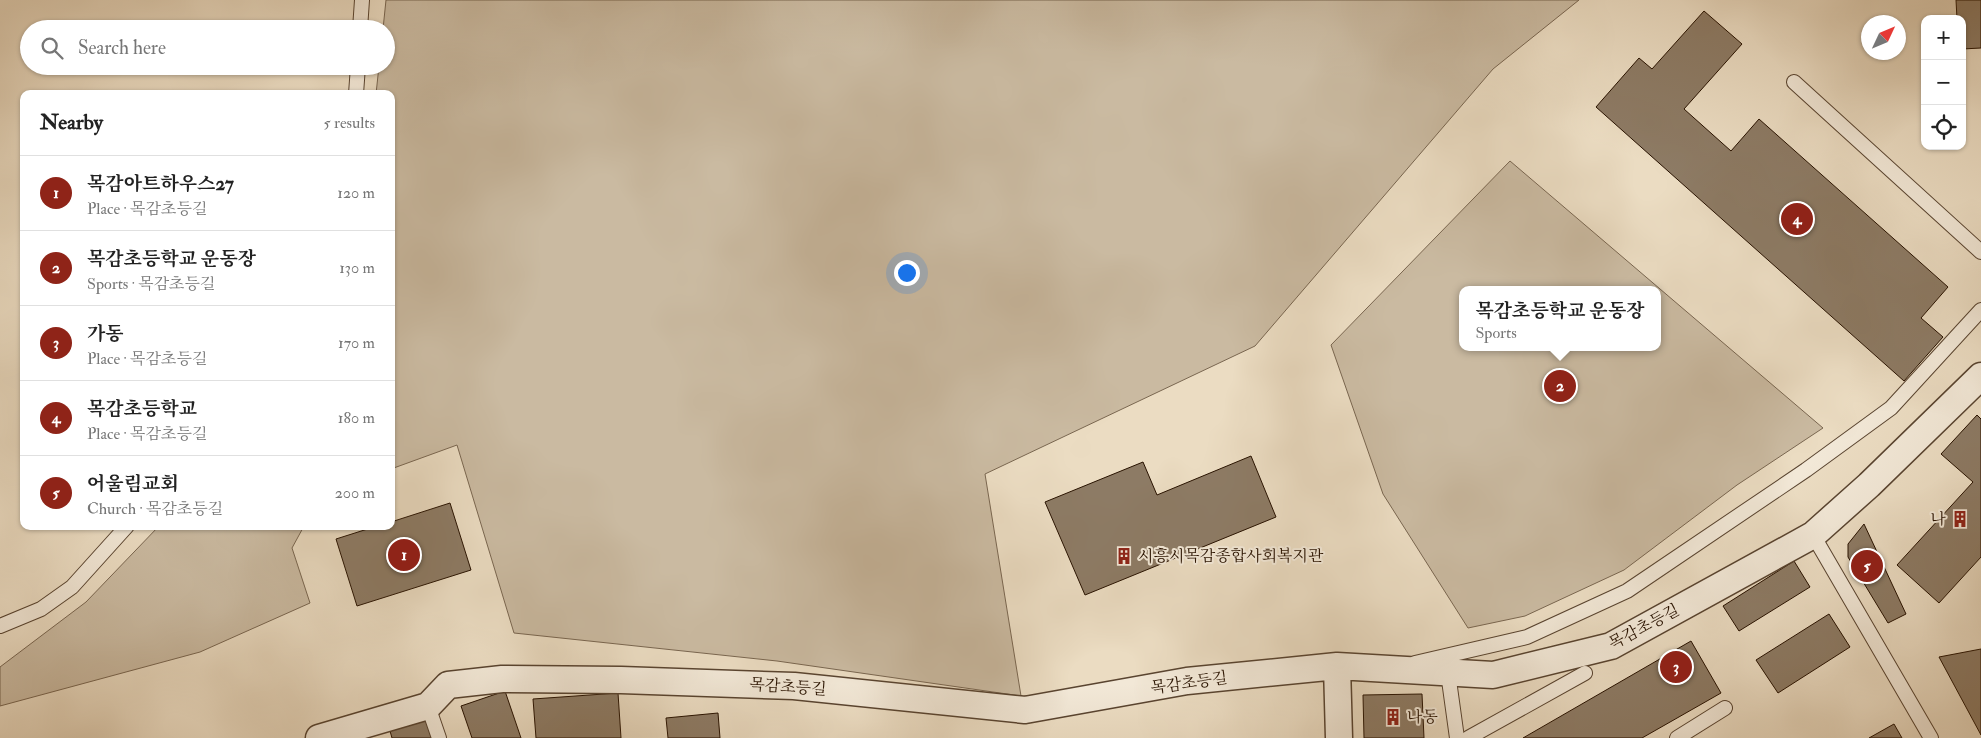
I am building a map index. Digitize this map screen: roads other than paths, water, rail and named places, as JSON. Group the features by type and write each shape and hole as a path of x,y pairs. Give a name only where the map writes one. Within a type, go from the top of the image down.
{"street":[{"name":"목감초등길","path":"428,706 448,684 502,679 794,686 1026,710 1187,681 1337,666 1493,675 1611,646 1813,535 1869,485 1981,376"},
{"path":"1337,666 1339,738"},
{"path":"318,738 428,706"}],"lane":[{"path":"361,20 362,0"},
{"path":"356,90 357,75"},
{"path":"1794,82 1981,252"},
{"path":"1392,670 1527,637 1627,591 1806,470 1891,408 1981,310"},
{"path":"0,626 41,609 72,587 123,530"},
{"path":"1813,535 1931,738"},
{"path":"1448,673 1457,738"},
{"path":"1468,738 1585,674"},
{"path":"428,706 439,738"},
{"path":"1676,738 1725,708"}],"place":[{"name":"목감초등학교","path":"1797,219"},
{"name":"목감초등학교 운동장","path":"1560,386"},
{"name":"나","path":"1960,519"},
{"name":"목감아트하우스27","path":"404,555"},
{"name":"시흥시목감종합사회복지관","path":"1124,556"},
{"name":"어울림교회","path":"1867,566"},
{"name":"가동","path":"1676,667"},
{"name":"나동","path":"1393,717"}]}
